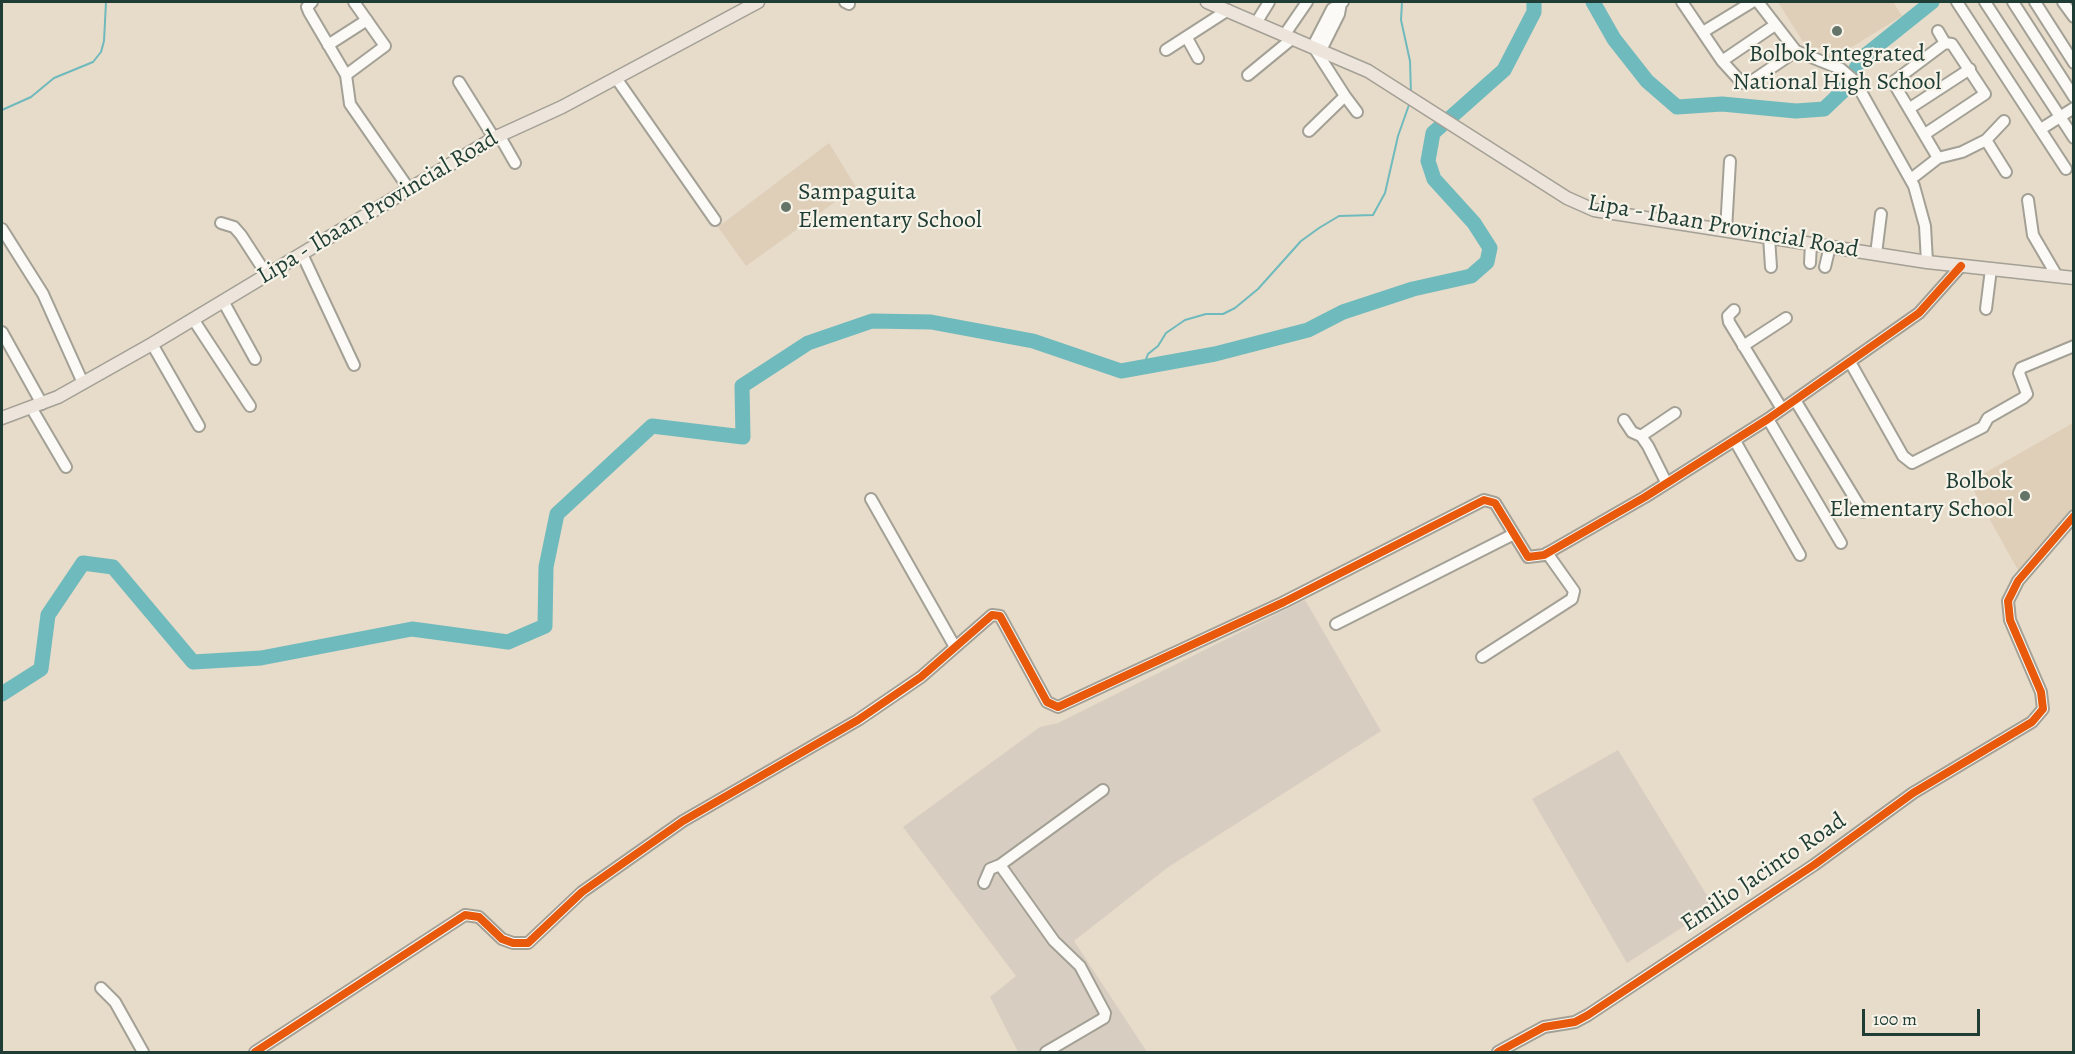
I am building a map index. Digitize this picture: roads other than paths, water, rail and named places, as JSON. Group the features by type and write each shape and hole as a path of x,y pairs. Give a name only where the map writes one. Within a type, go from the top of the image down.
{"main road":[{"name":"Lipa - Ibaan Provincial Road","path":"2,418 37,406 152,344 497,136 562,107 758,2"},
{"name":"Lipa - Ibaan Provincial Road","path":"1207,2 1224,6 1368,71 1567,198 1594,210 1927,262 2073,278"}],"street":[{"path":"312,2 307,7 346,75 350,104 392,168 409,189"},
{"path":"346,75 385,46 354,2"},
{"path":"1256,22 1269,2"},
{"path":"1248,75 1289,36 1307,2"},
{"path":"1342,2 1332,9 1317,48 1357,112"},
{"path":"1682,2 1722,61 1737,78 1746,84 1796,51"},
{"path":"1703,32 1752,2"},
{"path":"1758,2 1796,51 1840,69 1855,81 1911,179 1925,226 1927,262"},
{"path":"1957,2 2066,169"},
{"path":"1985,2 2073,138"},
{"path":"2013,2 2073,97"},
{"path":"2035,2 2073,63"},
{"path":"2063,2 2073,16"},
{"path":"1166,50 1187,38 1224,6"},
{"path":"328,45 367,20"},
{"path":"1722,61 1775,25"},
{"path":"1938,31 1945,43"},
{"path":"1187,38 1198,58"},
{"path":"1925,134 1985,97 1985,92 1952,44 1945,43 1894,80 1894,85 1910,108 1938,158"},
{"path":"1910,108 1970,69"},
{"path":"616,78 661,147 715,220"},
{"path":"459,82 515,163"},
{"path":"1308,132 1345,96"},
{"path":"2042,129 2073,108"},
{"path":"1911,179 1938,158 1962,152 1986,140 2004,121"},
{"path":"1986,140 2006,172"},
{"path":"1726,230 1730,161"},
{"path":"2028,200 2033,235 2057,276"},
{"path":"1876,254 1881,214"},
{"path":"221,222 234,227 241,235 267,275"},
{"path":"2,229 43,294 83,383"},
{"path":"1769,237 1771,267"},
{"path":"1810,263 1811,243"},
{"path":"1825,267 1830,246"},
{"path":"302,254 354,365"},
{"path":"255,1053 465,915 479,917 502,939 513,943 528,942 582,892 683,821 858,720 921,677 992,615 998,614 1047,702 1058,707 1284,602 1484,500 1495,503 1528,557 1546,553 1768,419 1919,313 1961,266"},
{"path":"1986,309 1990,269"},
{"path":"223,301 255,358"},
{"path":"1734,310 1728,319 1782,409"},
{"path":"1743,345 1786,318"},
{"path":"193,319 250,406"},
{"path":"2,332 66,467"},
{"path":"152,344 199,426"},
{"path":"1850,362 1903,456 1912,463 1983,427 1988,418 2023,398 2027,394 2019,373 2021,368 2073,346"},
{"path":"1795,400 1863,512"},
{"path":"1641,436 1675,413"},
{"path":"1768,419 1841,543"},
{"path":"1624,420 1632,432 1641,436 1666,482"},
{"path":"1735,441 1800,555"},
{"path":"872,499 955,647"},
{"name":"Emilio Jacinto Road","path":"1498,1053 1544,1027 1575,1022 1587,1016 1814,865 1913,793 2032,722 2043,709 2041,692 2010,620 2008,601 2018,581 2073,516"},
{"path":"1336,624 1514,534"},
{"path":"1482,657 1572,599 1574,591 1546,553"},
{"path":"984,883 990,868 1000,865 1103,790"},
{"path":"1000,865 1054,941 1080,966 1105,1013 1104,1018 1046,1053"},
{"path":"101,988 115,1002 143,1053"}],"waterway":[{"path":"2,110 31,97 54,78 93,62 101,52 104,41 106,2"},
{"path":"1402,2 1401,20 1410,61 1411,94"},
{"path":"2,694 41,669 48,615 83,563 113,567 193,662 261,658 412,629 508,642 545,626 546,567 557,514 652,426 743,437 742,386 808,343 872,321 931,322 1033,341 1121,371 1215,354 1308,330 1343,312 1413,289 1471,276 1487,262 1490,248 1474,223 1434,179 1428,161 1433,133 1504,70 1534,12 1534,2"},
{"path":"1593,2 1614,39 1647,81 1677,107 1722,104 1796,111 1824,109 1844,90 1862,58 1932,2"},
{"path":"1143,367 1148,354 1158,346 1166,333 1185,320 1206,314 1223,314 1235,308 1258,289 1301,241 1319,228 1339,216 1373,215 1385,193 1398,136 1410,102"}],"place":[{"name":"Bolbok Integrated National High School","path":"1837,31"},
{"name":"Sampaguita Elementary School","path":"786,207"},
{"name":"Bolbok Elementary School","path":"2025,496"}]}
